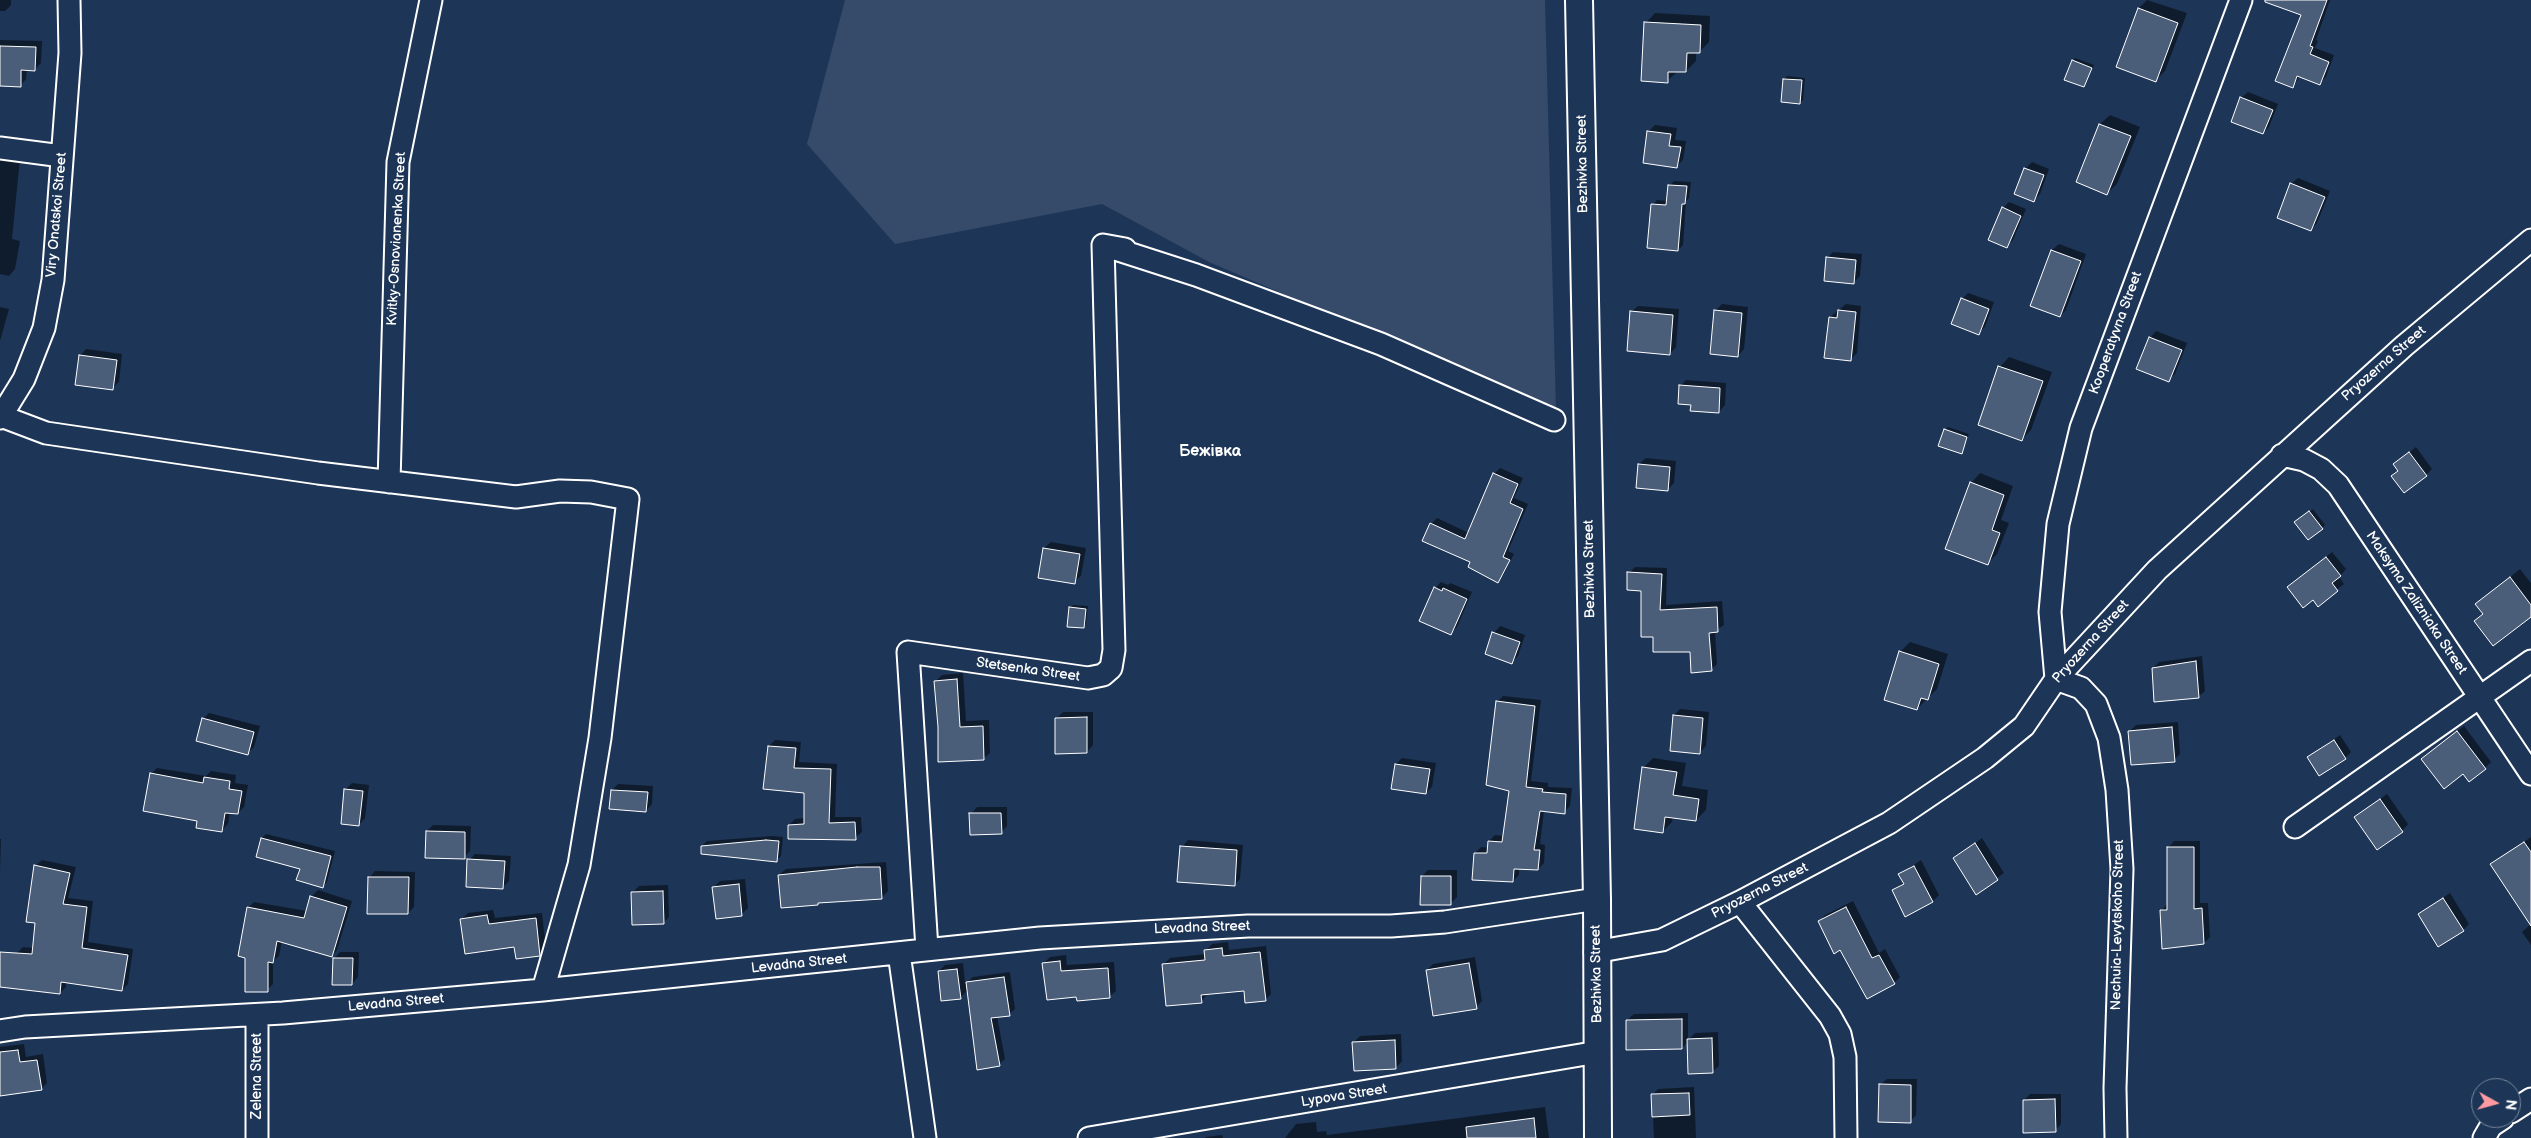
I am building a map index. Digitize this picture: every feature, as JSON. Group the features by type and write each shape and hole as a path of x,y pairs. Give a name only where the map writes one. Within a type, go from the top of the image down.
{"main road":[{"name":"Bezhivka Street","path":"1579,0 1597,899 1595,952 1598,1138"}],"street":[{"name":"Viry Onatskoi Street","path":"1,417 24,379 44,328 53,280 70,53 69,0"},
{"name":"Kvitky-Osnovianenka Street","path":"389,482 398,162 431,0"},
{"name":"Kooperatyvna Street","path":"2056,679 2050,612 2058,524 2081,428 2241,0"},
{"path":"0,148 62,156"},
{"name":"Pryozerna Street","path":"1595,952 1662,940 1740,902 1888,823 1986,758 2024,726 2056,679 2156,570 2404,346 2531,240"},
{"path":"1103,245 1125,249"},
{"path":"1103,245 1196,275 1381,344 1554,420"},
{"name":"Stetsenka Street","path":"927,949 908,652 1088,678 1103,674 1111,668 1114,650 1103,245"},
{"path":"1,417 46,434 389,482 516,497 560,491 591,492 628,499 600,738 579,865 543,990"},
{"name":"Maksyma Zalizniaka Street","path":"2282,455 2304,460 2321,469 2338,485 2531,774"},
{"path":"2295,827 2531,661"},
{"name":"Nechuia-Levytskoho Street","path":"2056,679 2081,688 2096,704 2109,738 2117,790 2122,869 2115,1088 2116,1138"},
{"name":"Levadna Street","path":"0,1031 25,1027 257,1015 543,990 927,949 1144,930 1248,926 1391,926 1444,922 1597,899"},
{"path":"1740,902 1830,1016 1840,1034 1845,1057 1846,1138"},
{"path":"899,953 924,1138"},
{"name":"Zelena Street","path":"257,1015 257,1138"},
{"name":"Lypova Street","path":"1089,1138 1598,1052"}],"shaded area":[{"path":"845,0 1545,0 1556,411 1209,262 1102,204 895,244 807,144"}],"building":[{"path":"2265,0 2327,0 2310,46 2313,47 2310,54 2329,62 2320,85 2297,76 2293,88 2275,81 2301,15 2265,2"},
{"path":"2138,8 2178,23 2156,82 2116,67"},
{"path":"1644,22 1701,25 1700,53 1687,53 1686,72 1668,72 1668,83 1641,81"},
{"path":"0,46 36,47 35,71 21,70 21,87 0,86"},
{"path":"2072,60 2092,68 2084,87 2064,80"},
{"path":"1783,79 1802,80 1800,104 1781,102"},
{"path":"2240,97 2273,110 2263,134 2231,122"},
{"path":"2099,124 2131,136 2107,195 2076,182"},
{"path":"1647,131 1671,134 1669,146 1681,147 1677,168 1643,163"},
{"path":"2024,168 2044,175 2034,202 2014,194"},
{"path":"2290,183 2325,197 2311,231 2277,218"},
{"path":"1668,185 1687,186 1685,204 1682,204 1678,251 1647,248 1651,204 1666,205"},
{"path":"2002,207 2021,216 2007,248 1988,240"},
{"path":"2051,250 2081,261 2060,317 2030,306"},
{"path":"1826,257 1856,260 1854,284 1824,281"},
{"path":"1961,298 1989,309 1979,335 1951,324"},
{"path":"1714,310 1742,313 1738,357 1710,354"},
{"path":"1838,310 1856,312 1851,361 1824,358 1829,317 1837,318"},
{"path":"1630,311 1673,315 1670,355 1627,351"},
{"path":"2149,337 2182,350 2169,382 2136,369"},
{"path":"79,355 117,360 113,390 75,385"},
{"path":"1998,366 2043,381 2022,441 1978,425"},
{"path":"1679,385 1720,388 1719,413 1690,411 1691,405 1678,404"},
{"path":"1944,429 1967,437 1962,454 1938,446"},
{"path":"2409,452 2427,476 2404,493 2391,476 2398,471 2393,464"},
{"path":"1638,464 1670,467 1668,491 1636,488"},
{"path":"1493,473 1518,484 1510,503 1523,509 1503,557 1510,560 1498,583 1468,567 1470,562 1422,541 1430,523 1465,539"},
{"path":"1970,482 2004,495 1992,530 2000,533 1988,565 1945,549"},
{"path":"2309,511 2323,529 2308,540 2294,522"},
{"path":"1043,548 1080,554 1075,584 1038,578"},
{"path":"2326,557 2341,576 2332,583 2338,591 2318,607 2313,600 2303,608 2287,587"},
{"path":"1627,572 1662,574 1660,610 1717,607 1718,632 1709,633 1712,671 1691,673 1690,652 1653,652 1653,637 1641,637 1641,591 1627,590"},
{"path":"2510,577 2531,605 2531,617 2493,646 2474,621 2483,614 2475,604"},
{"path":"1434,587 1442,591 1443,588 1467,599 1451,635 1419,621"},
{"path":"1069,607 1086,609 1084,628 1067,627"},
{"path":"1492,632 1520,642 1512,664 1485,654"},
{"path":"1899,651 1939,664 1928,700 1921,698 1917,710 1884,700"},
{"path":"2196,661 2199,698 2154,702 2152,668"},
{"path":"957,679 960,727 983,726 984,760 938,762 938,727 934,681"},
{"path":"1496,701 1535,706 1526,787 1543,789 1542,792 1566,794 1565,814 1540,811 1534,850 1540,850 1538,870 1514,869 1513,882 1472,880 1474,853 1487,853 1488,841 1502,842 1509,791 1486,785"},
{"path":"1673,715 1703,718 1700,754 1670,751"},
{"path":"1087,717 1087,753 1055,754 1055,718"},
{"path":"202,718 254,732 248,755 196,741"},
{"path":"2172,727 2175,762 2131,765 2128,731"},
{"path":"2457,731 2486,769 2469,782 2463,774 2444,789 2421,759"},
{"path":"2334,740 2346,759 2319,776 2307,757"},
{"path":"768,746 796,748 794,768 831,769 829,823 855,822 856,840 788,839 788,825 804,824 804,793 763,789"},
{"path":"1395,764 1430,769 1426,794 1391,789"},
{"path":"1642,767 1677,772 1673,795 1699,799 1696,821 1665,817 1663,833 1634,829"},
{"path":"150,773 203,783 204,777 230,781 229,789 242,791 238,814 225,813 222,832 196,828 197,821 143,811"},
{"path":"344,789 363,791 359,826 341,824"},
{"path":"611,790 648,792 646,812 609,809"},
{"path":"2380,799 2403,832 2377,850 2354,817"},
{"path":"969,813 1001,813 1002,834 970,835"},
{"path":"426,831 465,832 465,859 425,858"},
{"path":"261,838 331,856 323,888 296,880 300,869 256,857"},
{"path":"766,840 779,841 777,862 701,854 701,846"},
{"path":"2524,842 2531,852 2531,926 2490,864"},
{"path":"1975,843 1998,880 1976,895 1953,858"},
{"path":"1180,846 1237,850 1235,886 1177,882"},
{"path":"2167,847 2194,847 2194,909 2202,908 2204,944 2162,949 2160,910 2167,910"},
{"path":"467,859 505,861 503,889 466,887"},
{"path":"34,865 70,873 63,904 87,907 82,948 128,955 122,991 61,982 60,994 0,987 0,952 32,954 35,923 26,922"},
{"path":"1914,866 1933,902 1905,917 1892,890 1904,884 1898,874"},
{"path":"857,867 880,867 882,899 818,903 818,905 781,908 778,875"},
{"path":"1421,876 1451,876 1451,905 1420,905"},
{"path":"368,877 409,877 408,914 367,914"},
{"path":"739,884 742,916 716,919 712,887"},
{"path":"663,891 664,924 632,925 631,892"},
{"path":"310,896 347,907 332,957 277,941 273,963 268,962 268,992 245,992 245,958 238,956 247,907 304,918"},
{"path":"2443,898 2464,931 2438,947 2418,914"},
{"path":"1846,907 1872,958 1879,955 1895,984 1867,999 1840,950 1834,954 1818,921"},
{"path":"487,915 489,924 536,918 540,956 516,959 514,947 465,954 460,919"},
{"path":"1222,948 1223,956 1260,952 1266,1001 1245,1003 1244,991 1201,995 1202,1003 1166,1006 1162,964 1205,960 1204,950"},
{"path":"333,958 353,958 352,985 332,985"},
{"path":"1060,961 1061,971 1108,968 1110,998 1077,1001 1076,997 1047,1000 1042,963"},
{"path":"1469,963 1477,1009 1433,1016 1426,970"},
{"path":"957,969 961,999 941,1001 938,971"},
{"path":"1004,977 1010,1016 991,1018 1000,1066 977,1070 966,982"},
{"path":"1682,1019 1682,1049 1626,1050 1626,1020"},
{"path":"1712,1038 1713,1073 1688,1074 1687,1039"},
{"path":"1395,1040 1396,1069 1354,1071 1352,1042"},
{"path":"18,1050 20,1062 37,1060 42,1090 0,1096 0,1052"},
{"path":"1879,1084 1911,1085 1911,1123 1878,1122"},
{"path":"1689,1093 1690,1115 1652,1117 1651,1094"},
{"path":"2055,1099 2056,1132 2023,1133 2023,1100"},
{"path":"1534,1118 1536,1138 1467,1138 1466,1127"}],"district":[{"name":"Бежівка","path":"1210,452"}]}
